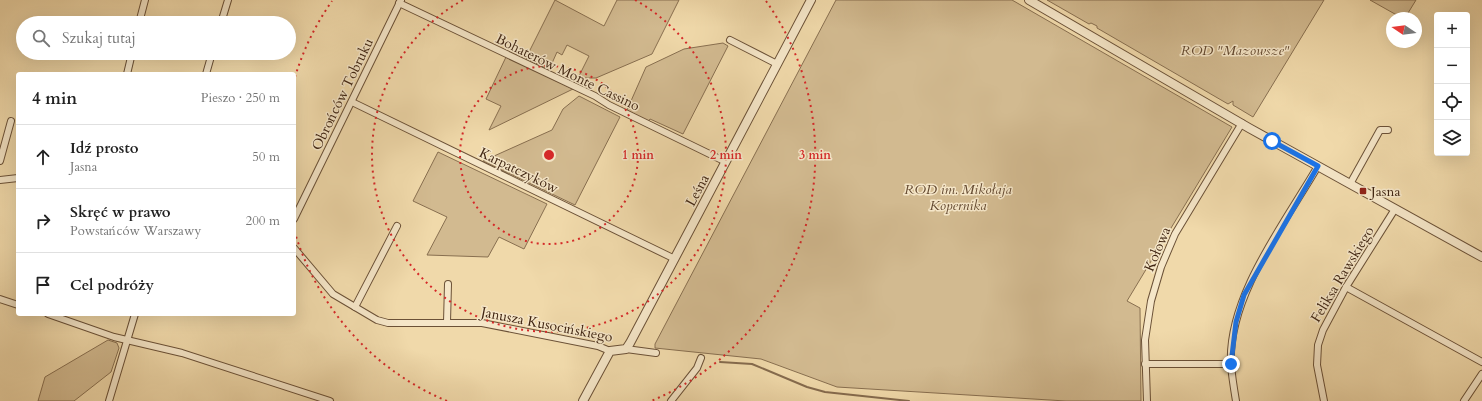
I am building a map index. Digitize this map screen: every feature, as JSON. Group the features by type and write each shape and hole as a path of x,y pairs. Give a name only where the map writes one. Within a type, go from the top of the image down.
{"street":[{"path":"141,16 145,0"},
{"path":"223,16 228,0"},
{"name":"Leśna","path":"626,349 811,0"},
{"path":"1029,0 1242,123 1482,257"},
{"name":"Obrońców Tobruku","path":"296,215 400,2"},
{"name":"Bohaterów Monte Cassino","path":"400,2 595,96 609,105 726,162"},
{"path":"730,40 777,64"},
{"path":"127,72 130,60"},
{"path":"207,72 210,60"},
{"name":"Karpatczyków","path":"352,102 675,259"},
{"path":"0,161 11,121"},
{"name":"Kołowa","path":"1147,401 1145,364 1146,340 1151,301 1168,250 1175,234 1242,123"},
{"path":"1350,184 1380,130 1388,130"},
{"path":"1236,401 1231,364 1236,322 1244,295 1318,166"},
{"path":"0,180 16,178"},
{"name":"Feliksa Rawskiego","path":"1324,401 1317,365 1318,345 1326,323 1346,287 1395,209"},
{"path":"356,307 397,226"},
{"name":"Janusza Kusocińskiego","path":"296,250 333,294 377,320 388,323 482,323 598,346 610,350 626,349 656,353"},
{"path":"447,322 448,284"},
{"path":"1346,287 1482,362"},
{"path":"0,299 16,304"},
{"path":"54,316 127,340 182,353 330,401"},
{"path":"109,401 134,316"},
{"path":"583,401 610,350"},
{"path":"671,401 697,368 701,358"},
{"path":"1145,364 1231,364"},
{"path":"1464,401 1482,374"}],"green space":[{"path":"555,0 604,26 617,0 679,0 652,54 596,78 578,78 589,56 567,45 562,55 557,52 549,70 526,58"},
{"name":"ROD im. Mikołaja Kopernika","path":"836,0 1012,0 1232,127 1127,301 1140,308 1141,401 1066,401 837,387 761,359 655,348 655,344"},
{"name":"ROD \"Mazowsze\"","path":"1047,0 1324,0 1253,117 1233,105 1233,101 1228,104 1097,28 1097,26 1091,23 1089,24"},
{"path":"1370,0 1416,0 1409,12 1391,12"},
{"path":"723,43 728,46 683,134 650,119 648,122 627,110 646,67 684,49"},
{"path":"506,57 573,89 489,130 501,106 486,99"},
{"path":"579,96 620,117 575,205 483,161 552,130 563,109"},
{"path":"438,152 547,204 524,249 499,237 488,257 427,255 447,217 413,201"},
{"path":"108,340 117,343 119,348 111,372 74,401 38,401 45,377"}],"waterway":[{"path":"720,362 752,364 807,387 825,392 909,401"}],"place":[{"name":"Jasna","path":"1363,191"}],"route":[{"path":"1231,364 1236,322 1244,295 1269,248 1318,166 1272,141"}]}
